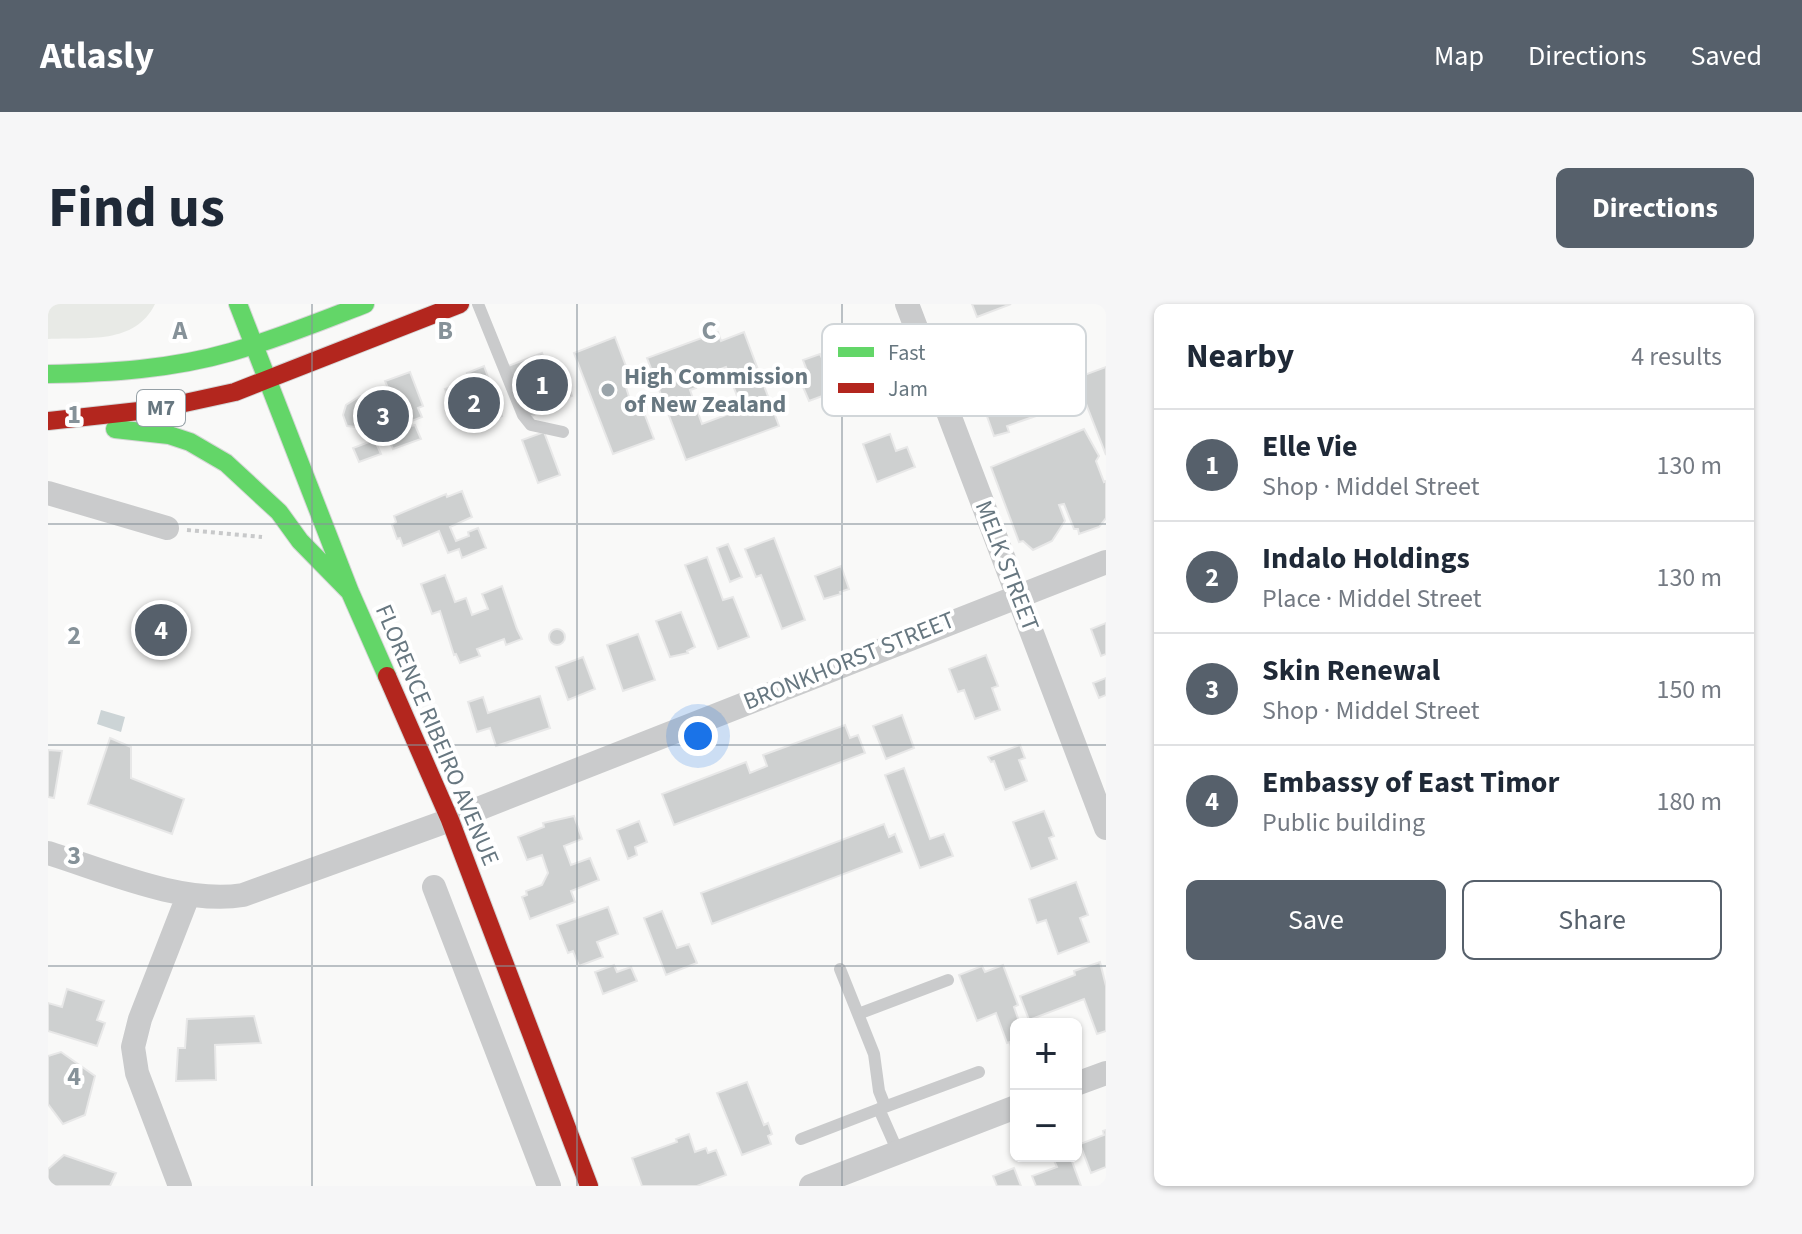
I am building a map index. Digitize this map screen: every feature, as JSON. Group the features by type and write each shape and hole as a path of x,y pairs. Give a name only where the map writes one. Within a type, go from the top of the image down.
{"main road":[{"name":"FLORENCE RIBEIRO AVENUE","path":"238,304 350,592 450,820 589,1186"},
{"name":"M7","path":"48,374 129,371 216,356 254,346 365,304"},
{"name":"M7","path":"50,422 157,409 235,392 460,304"},
{"path":"50,422 169,435 198,446 242,475 350,592"}],"street":[{"name":"MELK STREET","path":"907,304 915,324"},
{"name":"MELK STREET","path":"950,416 1106,828"},
{"path":"48,493 167,528"},
{"name":"BRONKHORST STREET","path":"48,853 188,896 226,898 251,893 450,820 1018,594 1106,562"},
{"path":"434,887 549,1186"},
{"path":"180,1186 137,1073 133,1047 140,1019 188,896"},
{"path":"1082,1082 1106,1073"},
{"path":"811,1186 1010,1109"}],"lane":[{"path":"478,304 523,415 531,425 563,432"},
{"path":"840,969 877,1062 882,1107 898,1152"},
{"path":"858,1014 948,980"},
{"path":"801,1139 979,1072"}],"path":[{"path":"167,528 300,541"}],"shaded area":[{"path":"48,304 155,304 146,317 123,333 94,338 48,339"},
{"path":"101,710 125,717 121,732 97,724"}],"building":[{"path":"972,304 1011,304 977,317"},
{"path":"718,332 721,341 744,332 779,426 686,460 647,358","holes":["726,367 742,409 702,424 690,390 696,388 693,379"]},
{"name":"High Commission of New Zealand","path":"615,337 627,369 630,382 625,384 630,400 638,397 654,439 613,454 574,353"},
{"path":"542,353 548,370 536,374 538,377 562,369 572,396 543,406 545,411 529,417 508,366"},
{"path":"820,354 822,396 809,401 800,380 809,376 803,360"},
{"path":"484,366 502,416 462,429 445,389 470,380 467,373"},
{"path":"1106,367 1106,455 1086,404 1086,374"},
{"path":"410,372 423,406 418,408 422,417 409,422 411,426 415,425 421,439 393,449 389,440 377,445 381,454 359,462 353,448 369,442 372,434 369,424 364,421 356,427 347,426 343,415 346,405 360,396 370,409 376,397 383,401 392,398 385,381"},
{"path":"987,416 1036,416 1007,426 1009,432 994,436"},
{"path":"1084,429 1099,456 1096,461 1106,481 1106,518 1099,527 1079,534 1064,504 1059,505 1065,521 1052,541 1033,550 1023,541 1019,542 991,467"},
{"path":"544,432 560,475 538,483 522,440"},
{"path":"890,434 896,451 907,447 915,467 877,482 863,444"},
{"path":"462,491 472,517 450,527 456,541 478,528 486,548 462,558 459,549 448,553 439,531 403,546 400,538 397,539 392,525 396,522 394,516 446,494 447,497"},
{"path":"774,538 805,620 782,629 761,575 756,577 745,549"},
{"path":"728,544 742,577 730,582 717,548"},
{"path":"707,557 723,600 733,597 749,637 718,649 685,565"},
{"path":"841,566 849,589 824,599 815,576"},
{"path":"445,575 455,602 466,598 472,615 488,609 482,594 502,586 522,639 506,645 504,639 477,649 480,656 460,663 454,655 440,611 432,614 421,584"},
{"path":"681,612 695,647 688,653 670,657 656,621"},
{"path":"1106,623 1106,654 1101,656 1091,629"},
{"path":"557,629 563,631 563,643 557,645 551,643 549,637 551,631"},
{"path":"638,634 655,680 623,691 607,645"},
{"path":"986,655 998,686 992,688 1000,710 975,719 964,690 958,692 949,669"},
{"path":"583,657 595,689 568,700 556,667"},
{"path":"1106,678 1106,695 1099,698 1093,683"},
{"path":"540,696 550,728 496,746 490,728 477,732 468,702 483,697 488,713"},
{"path":"902,715 914,748 886,759 873,726"},
{"path":"845,725 850,738 858,735 865,753 674,825 662,794 746,762 750,773 767,766 763,755"},
{"path":"110,738 131,747 131,778 184,799 172,834 88,804"},
{"path":"1020,745 1025,758 1019,760 1027,781 1005,790 994,761 991,762 988,757"},
{"path":"48,750 62,751 54,798 48,797"},
{"path":"904,768 930,839 944,834 953,856 920,868 885,775"},
{"path":"1044,811 1054,836 1049,838 1057,859 1031,869 1013,822"},
{"path":"574,816 582,839 564,846 571,865 590,858 599,880 571,891 575,902 530,919 522,897 527,895 526,891 542,885 548,873 542,855 527,860 518,837 544,827 543,823"},
{"path":"639,821 647,842 635,847 637,855 628,859 617,830"},
{"path":"884,824 889,837 895,834 902,852 712,924 701,893"},
{"path":"1076,882 1088,915 1080,918 1089,942 1058,954 1046,920 1037,923 1029,899"},
{"path":"608,907 618,934 597,942 603,957 579,966 573,951 568,953 557,925"},
{"path":"662,911 677,948 689,944 697,963 666,975 644,918"},
{"path":"1100,962 1106,986 1106,1031 1097,1034 1084,999 1028,1018 1020,996 1075,975 1074,971"},
{"path":"614,965 617,972 631,967 637,981 603,994 595,972"},
{"path":"1003,965 1018,1005 1014,1007 1018,1018 1010,1018 1010,1042 1007,1043 996,1013 977,1021 959,975 982,966 985,972"},
{"path":"67,989 104,1001 97,1020 105,1023 97,1046 48,1031 48,1003 62,1007"},
{"path":"254,1016 261,1043 215,1045 216,1080 176,1081 178,1048 185,1048 187,1019"},
{"path":"61,1052 95,1076 85,1115 63,1124 48,1104 48,1056"},
{"path":"747,1082 764,1125 768,1123 772,1134 768,1136 771,1144 742,1155 717,1093"},
{"path":"1106,1130 1106,1167 1091,1173 1082,1143 1104,1135 1103,1131"},
{"path":"689,1134 695,1152 706,1148 708,1153 716,1150 726,1175 697,1186 642,1186 632,1158 677,1142 676,1139"},
{"path":"64,1155 116,1173 110,1186 48,1186 48,1169"},
{"path":"1055,1162 1072,1162 1081,1186 1036,1186 1032,1176 1057,1167"},
{"path":"1014,1168 1021,1186 997,1186 993,1176"}],"traffic: fast":[{"path":"238,304 350,592 387,676"},
{"path":"48,374 141,369 209,358 299,330 365,304"},
{"path":"115,429 169,435 190,442 226,463 279,512 300,541 350,592"}],"traffic: jam":[{"path":"48,421 157,409 235,392 460,304"},
{"path":"387,676 450,820 589,1186"}],"place":[{"name":"Elle Vie","path":"542,385"},
{"name":"High Commission of New Zealand","path":"608,390"},
{"name":"Indalo Holdings","path":"474,403"},
{"name":"Skin Renewal","path":"383,416"},
{"name":"Embassy of East Timor","path":"161,630"}]}
